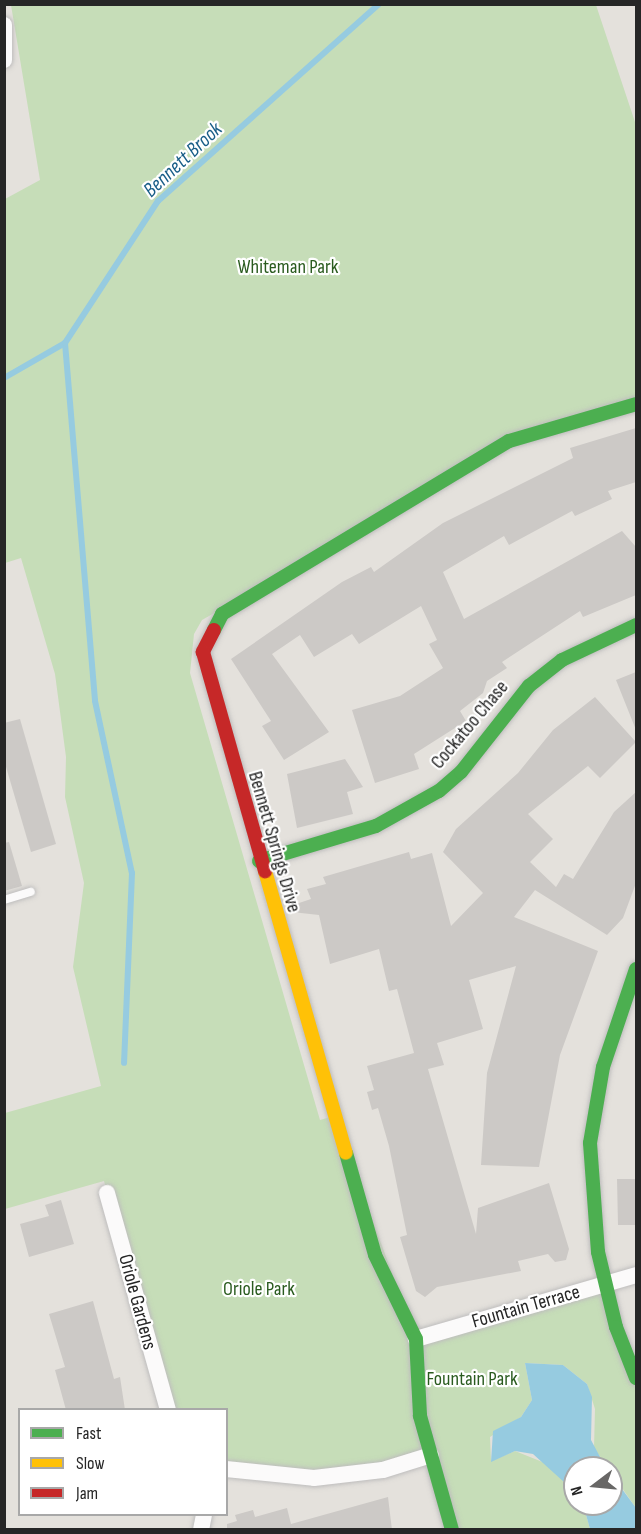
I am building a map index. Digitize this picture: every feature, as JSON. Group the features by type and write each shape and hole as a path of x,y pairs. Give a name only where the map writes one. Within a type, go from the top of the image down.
{"street":[{"path":"4,25 4,60"},
{"name":"Bennett Springs Drive","path":"452,1530 420,1416 417,1339 375,1255 206,675 207,635 222,614 509,441 636,404"},
{"name":"Cockatoo Chase","path":"259,861 376,826 439,791 529,686 562,660 636,625"},
{"path":"636,969 606,1055 590,1143 593,1217 605,1284 636,1378"},
{"name":"Oriole Gardens","path":"107,1193 167,1408"},
{"name":"Fountain Terrace","path":"417,1339 636,1275"},
{"path":"228,1469 314,1478 383,1470 431,1455"}],"lane":[{"path":"4,900 31,892"}],"green space":[{"name":"Whiteman Park","path":"11,5 596,5 636,125 636,404 531,433 202,620 194,634 190,673 320,1120 334,1116 416,1338 605,1284 636,1378 636,1508 623,1489 623,1456 600,1456 594,1448 595,1409 587,1384 563,1365 525,1363 532,1400 521,1417 490,1437 491,1461 515,1451 550,1465 563,1479 563,1516 586,1516 590,1529 452,1529 430,1456 348,1475 228,1469 228,1408 168,1408 104,1181 5,1209 5,1113 101,1086 73,967 84,883 65,797 66,757 55,674 21,558 5,563 5,199 40,180"}],"water":[{"path":"525,1363 563,1365 587,1384 592,1397 591,1440 600,1456 563,1456 563,1481 533,1454 515,1451 491,1462 493,1431 521,1417 532,1400"},
{"path":"623,1490 636,1508 636,1529 590,1529 586,1516 623,1516"}],"building":[{"path":"636,428 636,482 608,491 612,499 575,516 572,511 509,545 504,536 443,572 464,619 622,531 636,547 636,595 583,617 580,611 502,662 507,668 487,681 483,693 460,711 466,721 414,754 419,769 375,783 352,710 400,696 443,668 429,644 437,640 421,606 359,644 352,634 314,657 300,635 272,654 329,732 284,760 262,726 271,721 231,659 342,582 371,567 374,572 443,523 573,458 570,448"},
{"path":"636,672 636,730 616,680"},
{"path":"595,697 636,742 600,778 588,766 528,814 553,839 530,862 556,887 564,874 573,879 614,812 636,792 636,883 623,918 607,935 535,890 514,917 598,951 560,1055 539,1167 481,1165 487,1073 516,966 469,980 483,1029 437,1043 444,1065 428,1069 476,1234 478,1208 549,1183 569,1249 566,1260 555,1262 548,1254 518,1261 521,1271 437,1287 425,1297 416,1291 400,1237 407,1235 389,1146 378,1108 372,1110 367,1092 374,1090 367,1066 414,1053 397,989 389,991 379,949 330,964 319,915 292,912 290,906 311,899 307,889 326,884 323,877 409,852 411,859 432,853 451,926 483,893 443,852 456,829 518,773 553,730"},
{"path":"20,719 56,844 31,852 4,760 4,723"},
{"path":"345,759 363,787 347,792 353,814 297,828 287,774"},
{"path":"9,842 22,886 4,891 4,843"},
{"path":"617,1179 636,1179 636,1225 618,1225"},
{"path":"61,1200 74,1244 29,1257 20,1224 49,1216 45,1205"},
{"path":"93,1301 114,1379 120,1377 125,1408 65,1408 55,1370 65,1367 49,1314"},
{"path":"388,1497 392,1530 227,1530 227,1524 237,1521 235,1515 253,1510 255,1517 287,1508 291,1524"}],"waterway":[{"name":"Bennett Brook","path":"4,378 65,343 158,201 379,4"},
{"path":"65,343 95,701 132,873 124,1063"}],"traffic: fast":[{"path":"214,630 222,614 509,441 636,404"},
{"path":"259,861 376,826 439,791 461,772 529,686 562,660 636,625"},
{"path":"636,969 603,1067 590,1143 598,1252 616,1327 636,1378"},
{"path":"346,1153 375,1255 416,1339 420,1416 452,1530"}],"traffic: slow":[{"path":"265,871 346,1153"}],"traffic: jam":[{"path":"214,630 203,652 265,871"}],"park label":[{"name":"Oriole Park","path":"259,1289"},
{"name":"Fountain Park","path":"472,1379"}]}
